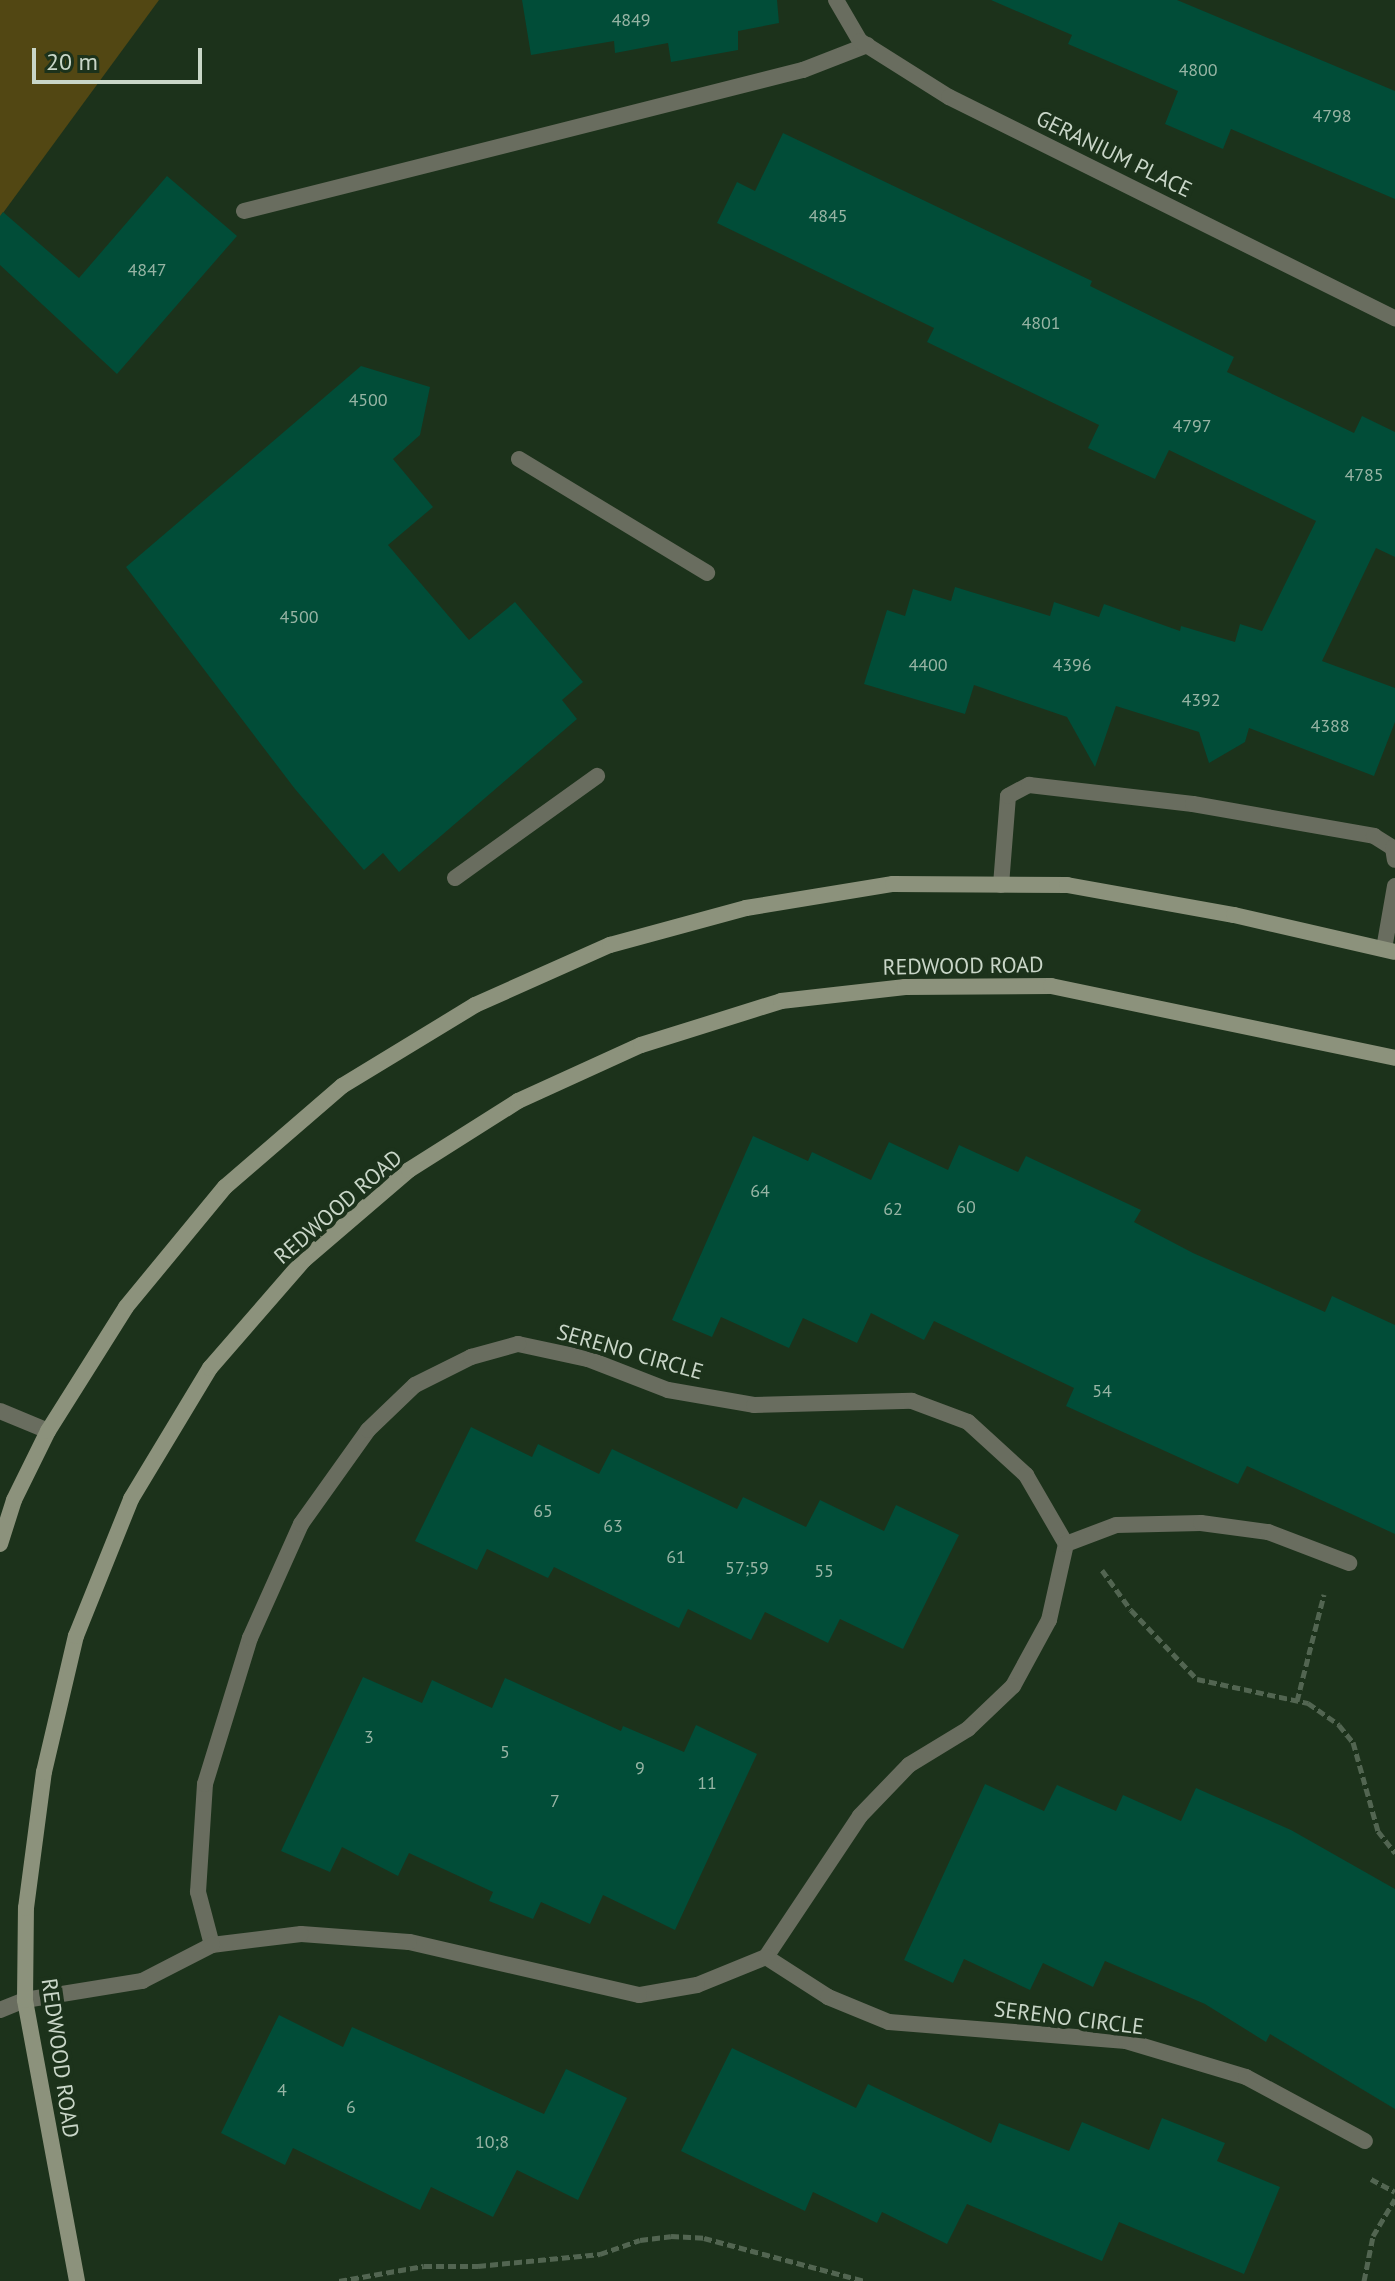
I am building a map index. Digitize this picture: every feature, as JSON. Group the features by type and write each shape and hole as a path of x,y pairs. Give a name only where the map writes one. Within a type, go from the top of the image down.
{"main road":[{"path":"0,1544 14,1500 48,1431 126,1307 225,1187 342,1086 475,1005 610,945 746,908 893,884 1067,885 1234,915 1390,951"},
{"name":"REDWOOD ROAD","path":"77,2281 25,2000 26,1908 44,1772 76,1636 131,1499 210,1368 304,1260 409,1170 518,1101 641,1045 781,1001 905,987 1051,986 1395,1058"}],"street":[{"name":"GERANIUM PLACE","path":"836,0 867,45 949,97 1395,318"},
{"path":"244,211 803,70 867,45"},
{"path":"519,459 707,573"},
{"path":"455,878 597,776"},
{"path":"1001,885 1008,796 1029,785 1193,804 1374,836 1393,848 1395,860"},
{"path":"1390,951 1395,886"},
{"name":"SERENO CIRCLE","path":"212,1945 198,1892 205,1784 250,1638 301,1524 368,1430 415,1385 471,1357 518,1344 588,1359 668,1390 754,1405 912,1401 968,1422 1026,1475 1066,1544"},
{"path":"0,1411 48,1431"},
{"path":"0,2000 25,2000 142,1981 212,1945 301,1934 409,1942 639,1995 697,1985 766,1957 860,1816 909,1765 968,1729 1013,1686 1049,1620 1066,1544 1116,1525 1201,1523 1268,1532 1341,1560"},
{"name":"SERENO CIRCLE","path":"766,1957 828,1997 889,2022 1126,2041 1246,2077 1365,2141"},
{"path":"0,2010 25,2000"}],"path":[{"path":"1066,1544 1102,1569 1131,1610 1197,1679 1297,1701 1323,1711 1353,1742 1378,1831 1395,1853"},
{"path":"1297,1701 1341,1560"},
{"path":"1364,2281 1373,2236 1395,2199"},
{"path":"339,2281 424,2266 600,2254 640,2240 671,2236 704,2238 865,2281"}],"shaded area":[{"path":"0,0 159,0 0,217"}],"building":[{"path":"522,0 777,0 779,23 738,31 738,50 671,62 668,43 615,53 614,41 531,55"},
{"path":"991,0 1177,0 1395,91 1395,199 1231,129 1223,149 1165,124 1178,91 1068,44 1072,35"},
{"path":"783,133 1092,281 1090,286 1234,357 1227,372 1354,433 1362,416 1395,432 1395,557 1376,548 1322,661 1395,688 1395,722 1374,776 1249,728 1245,742 1209,763 1199,732 1116,706 1095,767 1067,717 974,685 965,714 864,684 887,610 905,616 913,589 951,601 955,587 1050,616 1054,602 1099,617 1104,604 1180,631 1181,626 1235,642 1240,624 1262,631 1316,521 1169,450 1155,479 1088,448 1099,425 927,342 934,328 717,223 737,182 755,191"},
{"path":"167,176 237,236 117,374 0,265 0,216 3,212 79,278"},
{"path":"361,366 430,387 420,435 393,459 433,507 388,545 469,640 515,602 583,682 562,700 577,719 399,872 383,853 364,870 295,789 126,567"},
{"path":"753,1136 808,1161 812,1152 871,1180 889,1142 948,1170 959,1145 1018,1172 1026,1156 1141,1210 1134,1222 1193,1253 1325,1312 1332,1296 1395,1325 1395,1534 1247,1466 1238,1484 1066,1406 1074,1388 934,1321 924,1340 871,1313 857,1343 803,1318 789,1348 721,1317 712,1337 672,1320"},
{"path":"471,1427 532,1457 538,1444 599,1474 612,1449 737,1509 743,1497 806,1527 820,1500 884,1531 896,1505 959,1535 903,1649 840,1619 828,1643 765,1612 751,1640 688,1609 679,1628 554,1567 548,1578 487,1549 477,1570 415,1541"},
{"path":"363,1677 422,1703 432,1680 492,1708 505,1678 621,1731 623,1726 684,1752 696,1725 757,1754 675,1930 603,1895 590,1924 541,1902 533,1919 489,1901 493,1892 409,1853 398,1876 342,1847 330,1872 281,1851"},
{"path":"985,1784 1044,1811 1057,1785 1116,1811 1123,1795 1181,1821 1196,1788 1291,1830 1395,1889 1395,2109 1270,2034 1266,2042 1205,2004 1105,1961 1093,1987 1043,1963 1030,1990 964,1959 953,1983 904,1960"},
{"path":"279,2015 343,2047 352,2027 544,2114 566,2069 627,2098 578,2200 517,2170 493,2217 431,2187 420,2210 293,2148 285,2165 221,2133"},
{"path":"732,2048 856,2108 868,2084 991,2143 999,2123 1069,2151 1082,2122 1149,2150 1162,2118 1225,2143 1217,2161 1280,2187 1244,2274 1119,2222 1102,2261 967,2204 947,2244 882,2212 877,2223 813,2192 805,2211 681,2151"}]}
